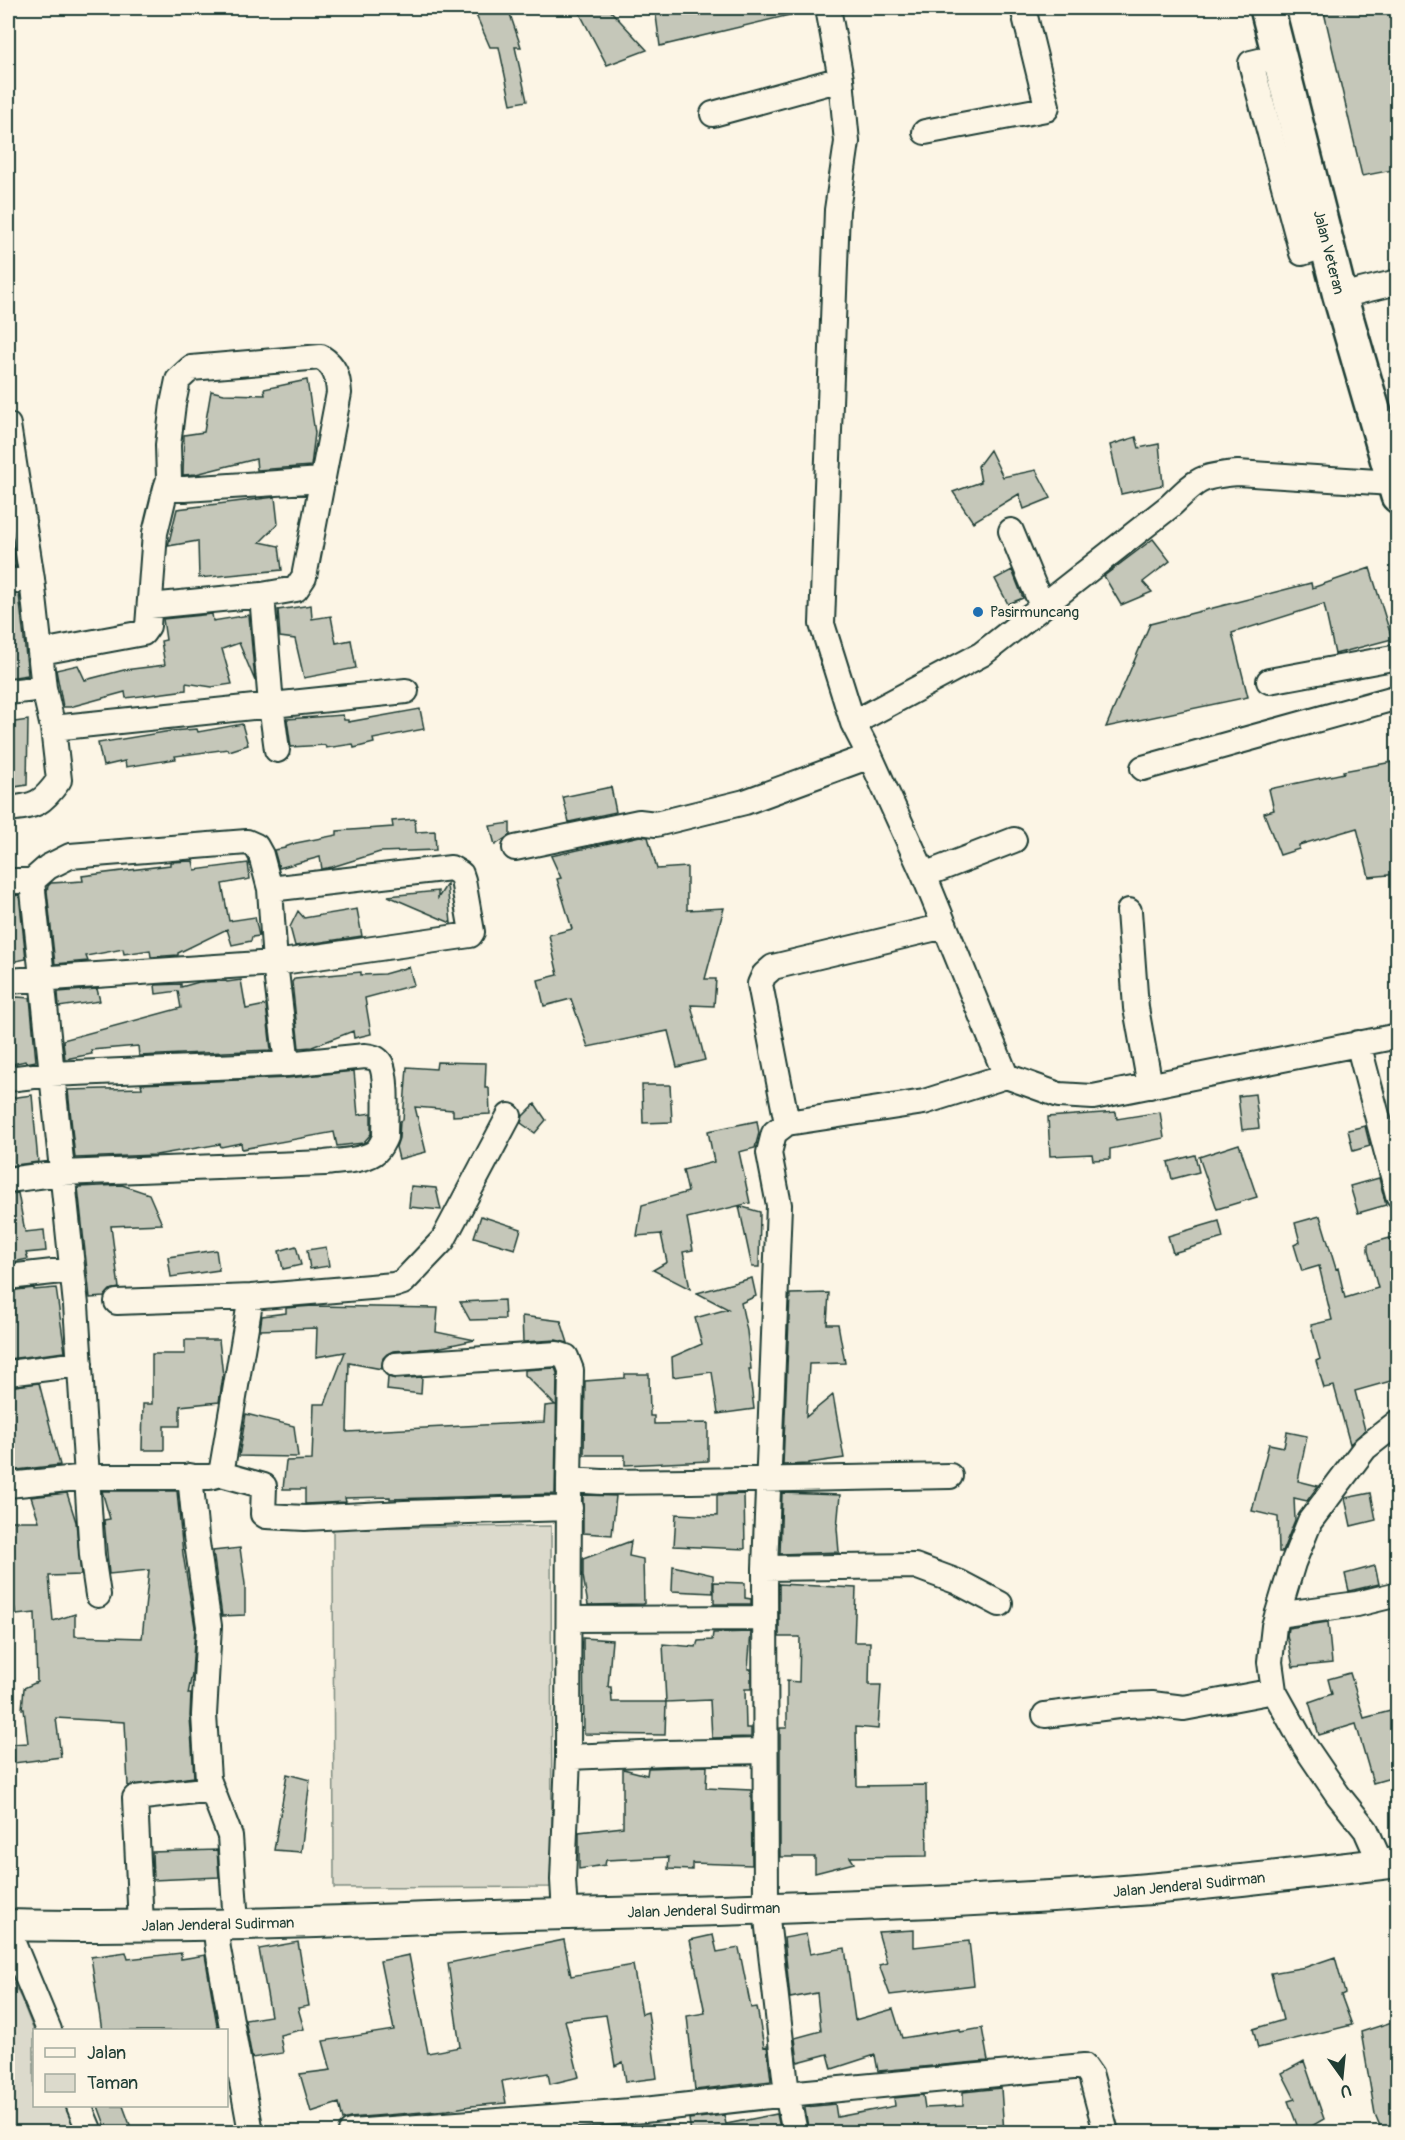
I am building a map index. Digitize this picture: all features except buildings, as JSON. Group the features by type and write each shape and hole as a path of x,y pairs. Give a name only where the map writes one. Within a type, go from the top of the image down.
{"highway":[{"name":"Jalan Veteran","path":"1267,8 1340,296 1395,490"}],"main road":[{"name":"Jalan Jenderal Sudirman","path":"8,1925 88,1927 766,1910 1074,1894 1393,1863"}],"street":[{"path":"828,8 841,79 847,142 837,210 822,624 853,723 924,875 1006,1076"},
{"path":"925,132 1046,109 1045,92 1023,8"},
{"path":"713,114 841,79"},
{"path":"1340,296 1398,282"},
{"path":"41,652 143,633 148,626 155,533 168,479 168,445 178,380 191,368 321,357 332,364 338,379 339,393 304,578 296,588 262,595 150,606"},
{"path":"8,425 12,481 32,579 44,688 53,728 59,780 47,797 29,807 8,809"},
{"path":"853,723 982,654 1170,506 1195,481 1214,475 1238,473 1395,490"},
{"path":"166,488 185,489 322,480"},
{"path":"1011,531 1042,606"},
{"path":"8,581 32,579"},
{"path":"262,595 277,750"},
{"path":"1269,681 1398,657"},
{"path":"8,692 44,688"},
{"path":"53,728 405,691"},
{"path":"1143,768 1398,697"},
{"path":"515,848 639,822 656,824 745,802 870,756"},
{"path":"924,875 1014,840"},
{"path":"8,881 32,881 48,867 70,856 247,842 256,846 261,855 270,889 275,963 287,1064"},
{"path":"8,981 275,963 470,935 472,932 463,880 461,874 452,868 270,889"},
{"path":"32,881 80,1364 92,1555 98,1595"},
{"path":"1129,910 1136,1008 1149,1086"},
{"path":"787,1124 760,984 764,975 773,967 945,926"},
{"path":"795,2133 787,2094 766,1910 765,1568 779,1205 770,1153 774,1133 787,1124 924,1102 1006,1076 1059,1095 1093,1097 1398,1035"},
{"path":"1358,1043 1398,1195"},
{"path":"8,1079 51,1074 287,1064 375,1057 384,1074 385,1137 374,1154 325,1163 61,1173 8,1180"},
{"path":"117,1302 251,1297 394,1285 403,1282 443,1240 510,1116"},
{"path":"8,1277 71,1270"},
{"path":"220,1474 251,1297"},
{"path":"395,1365 557,1354 566,1357 571,1370 568,1757 563,1880 565,1914"},
{"path":"8,1373 80,1364"},
{"path":"1393,1863 1338,1795 1304,1745 1274,1691 1270,1662 1277,1615 1293,1563 1310,1521 1365,1448 1398,1422"},
{"path":"8,1485 88,1477 210,1477 220,1474 264,1486 262,1509 266,1516 305,1518 570,1508"},
{"path":"190,1476 209,1626 204,1715 208,1779 230,1836 226,1924 218,1949 251,2133"},
{"path":"569,1480 602,1482 950,1476"},
{"path":"765,1568 915,1566 958,1582 1000,1604"},
{"path":"1277,1615 1357,1604 1398,1594"},
{"path":"570,1619 765,1618"},
{"path":"1045,1715 1126,1705 1152,1704 1184,1708 1274,1691"},
{"path":"568,1757 765,1751"},
{"path":"141,1925 135,1797 212,1789"},
{"path":"8,1931 48,2029"},
{"path":"351,2133 644,2110 1084,2066 1091,2076 1106,2133"},
{"path":"79,2107 90,2133"}],"green space":[{"path":"551,1526 552,1887 334,1888 333,1528"},
{"path":"8,1974 21,1998 33,2029 33,2107 65,2107 76,2132 8,2132"}],"place":[{"name":"Pasirmuncang","path":"978,612"}]}
